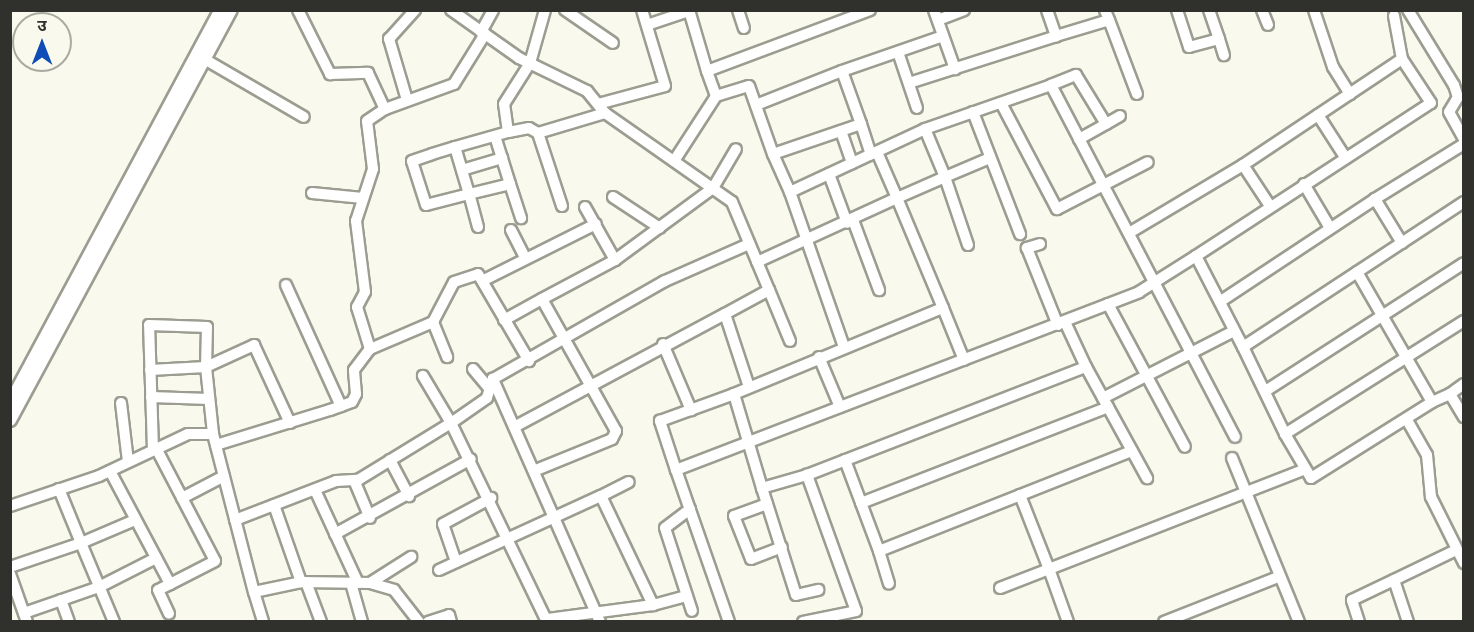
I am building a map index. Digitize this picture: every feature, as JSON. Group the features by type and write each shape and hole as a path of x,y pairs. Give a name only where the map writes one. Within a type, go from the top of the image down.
{"main road":[{"path":"11,402 220,10"},
{"path":"10,420 231,10"}],"street":[{"path":"298,10 330,74 368,73 385,109"},
{"path":"407,100 389,39 415,10"},
{"path":"451,10 530,63 587,91 602,109 732,202 790,341"},
{"path":"370,350 357,307 364,292 355,239 363,198 373,169 367,122 385,109 454,84 483,33 493,10"},
{"path":"508,132 504,104 530,63 544,10"},
{"path":"565,10 613,43"},
{"path":"538,133 665,86 642,10"},
{"path":"738,10 744,28"},
{"path":"707,71 870,10"},
{"path":"955,69 936,15 964,10"},
{"path":"1047,10 1056,36"},
{"path":"1176,10 1189,47 1219,39"},
{"path":"1209,10 1224,55"},
{"path":"1262,10 1268,25"},
{"path":"1314,10 1333,68 1350,94"},
{"path":"1221,301 1464,142 1454,85 1408,10"},
{"path":"647,25 689,11 716,96"},
{"path":"909,83 1056,36 1107,15 1137,94"},
{"path":"1394,16 1402,59 1431,103"},
{"path":"756,105 842,71 943,36"},
{"path":"898,52 917,108"},
{"path":"1129,233 1243,165 1402,59"},
{"path":"206,60 304,117"},
{"path":"842,71 861,124 897,198 964,360"},
{"path":"790,192 925,129 1076,75 1106,124"},
{"path":"1051,85 1235,437"},
{"path":"674,161 716,96 749,86 773,154 790,192 844,347"},
{"path":"1001,102 1057,209 1148,162"},
{"path":"676,470 1108,304 1154,282 1196,256 1431,103 1457,102"},
{"path":"973,112 1020,234"},
{"path":"1318,115 1345,157"},
{"path":"1079,139 1120,116"},
{"path":"773,154 861,124"},
{"path":"510,184 426,205 412,162 495,135 529,128 538,133 562,206"},
{"path":"925,129 945,177 968,245"},
{"path":"841,130 852,163"},
{"path":"495,135 521,218"},
{"path":"456,147 478,226"},
{"path":"504,320 615,260 660,228 713,188 736,149"},
{"path":"462,170 502,158"},
{"path":"757,262 990,158"},
{"path":"1243,165 1270,206"},
{"path":"829,174 879,290"},
{"path":"1304,184 1330,228"},
{"path":"312,193 363,198"},
{"path":"613,197 660,228"},
{"path":"1375,199 1402,243"},
{"path":"1243,347 1464,202"},
{"path":"585,207 615,260"},
{"path":"484,280 524,256 596,224"},
{"path":"511,230 524,256"},
{"path":"235,519 315,490 354,480 452,423 487,398 492,384 529,361 665,281 749,244"},
{"path":"1040,244 1027,248 1061,323 1147,478"},
{"path":"1196,256 1267,390 1303,470 1311,478 1464,384"},
{"path":"1267,390 1381,314 1464,263"},
{"path":"1358,272 1432,402"},
{"path":"10,506 110,471 188,434 214,440 290,423 352,402 354,370 370,350 433,322 454,282 478,274 484,280 504,320 529,361"},
{"path":"286,285 341,406"},
{"path":"516,426 591,387 663,344 769,290"},
{"path":"537,470 612,439 616,431 542,299"},
{"path":"1108,304 1185,447"},
{"path":"729,621 660,421 734,394 819,357 943,308"},
{"path":"725,314 749,387"},
{"path":"1285,434 1464,321"},
{"path":"433,322 447,357"},
{"path":"169,614 158,590 215,561 154,449 149,325 207,327 206,367 214,440 262,621"},
{"path":"861,503 1106,403 1147,377 1192,357 1234,331"},
{"path":"663,344 691,410"},
{"path":"150,370 206,367 254,345 290,423"},
{"path":"819,357 840,407"},
{"path":"762,488 807,475 1086,367"},
{"path":"473,369 492,384 516,426 599,617"},
{"path":"423,376 452,423 491,498 547,620 599,617 687,596"},
{"path":"734,394 796,596 818,590"},
{"path":"1450,394 1464,417"},
{"path":"151,397 209,399"},
{"path":"121,403 128,462"},
{"path":"1407,420 1427,455 1431,497 1464,563"},
{"path":"879,551 1132,451"},
{"path":"1232,458 1243,493 1299,621"},
{"path":"335,534 370,518 471,459"},
{"path":"390,460 409,496"},
{"path":"845,460 889,583"},
{"path":"1000,588 1303,470"},
{"path":"110,471 170,584"},
{"path":"807,475 860,621"},
{"path":"182,498 224,476"},
{"path":"354,480 370,518"},
{"path":"439,570 509,535 629,482"},
{"path":"59,489 114,621"},
{"path":"315,490 354,583 362,621"},
{"path":"1020,495 1068,621"},
{"path":"601,496 653,605"},
{"path":"456,562 443,524 491,498"},
{"path":"767,504 734,516 752,559 782,547"},
{"path":"274,506 321,621"},
{"path":"690,509 665,528 692,610"},
{"path":"135,520 11,573 25,617 61,600 99,587 156,558"},
{"path":"1359,621 1352,600 1455,546 1464,536"},
{"path":"370,583 411,557"},
{"path":"1164,621 1181,619 1278,577"},
{"path":"1394,580 1408,621"},
{"path":"254,592 304,582 370,583 394,590 419,621"},
{"path":"61,600 69,621"},
{"path":"811,620 856,610"},
{"path":"428,621 449,615 452,621"}]}
